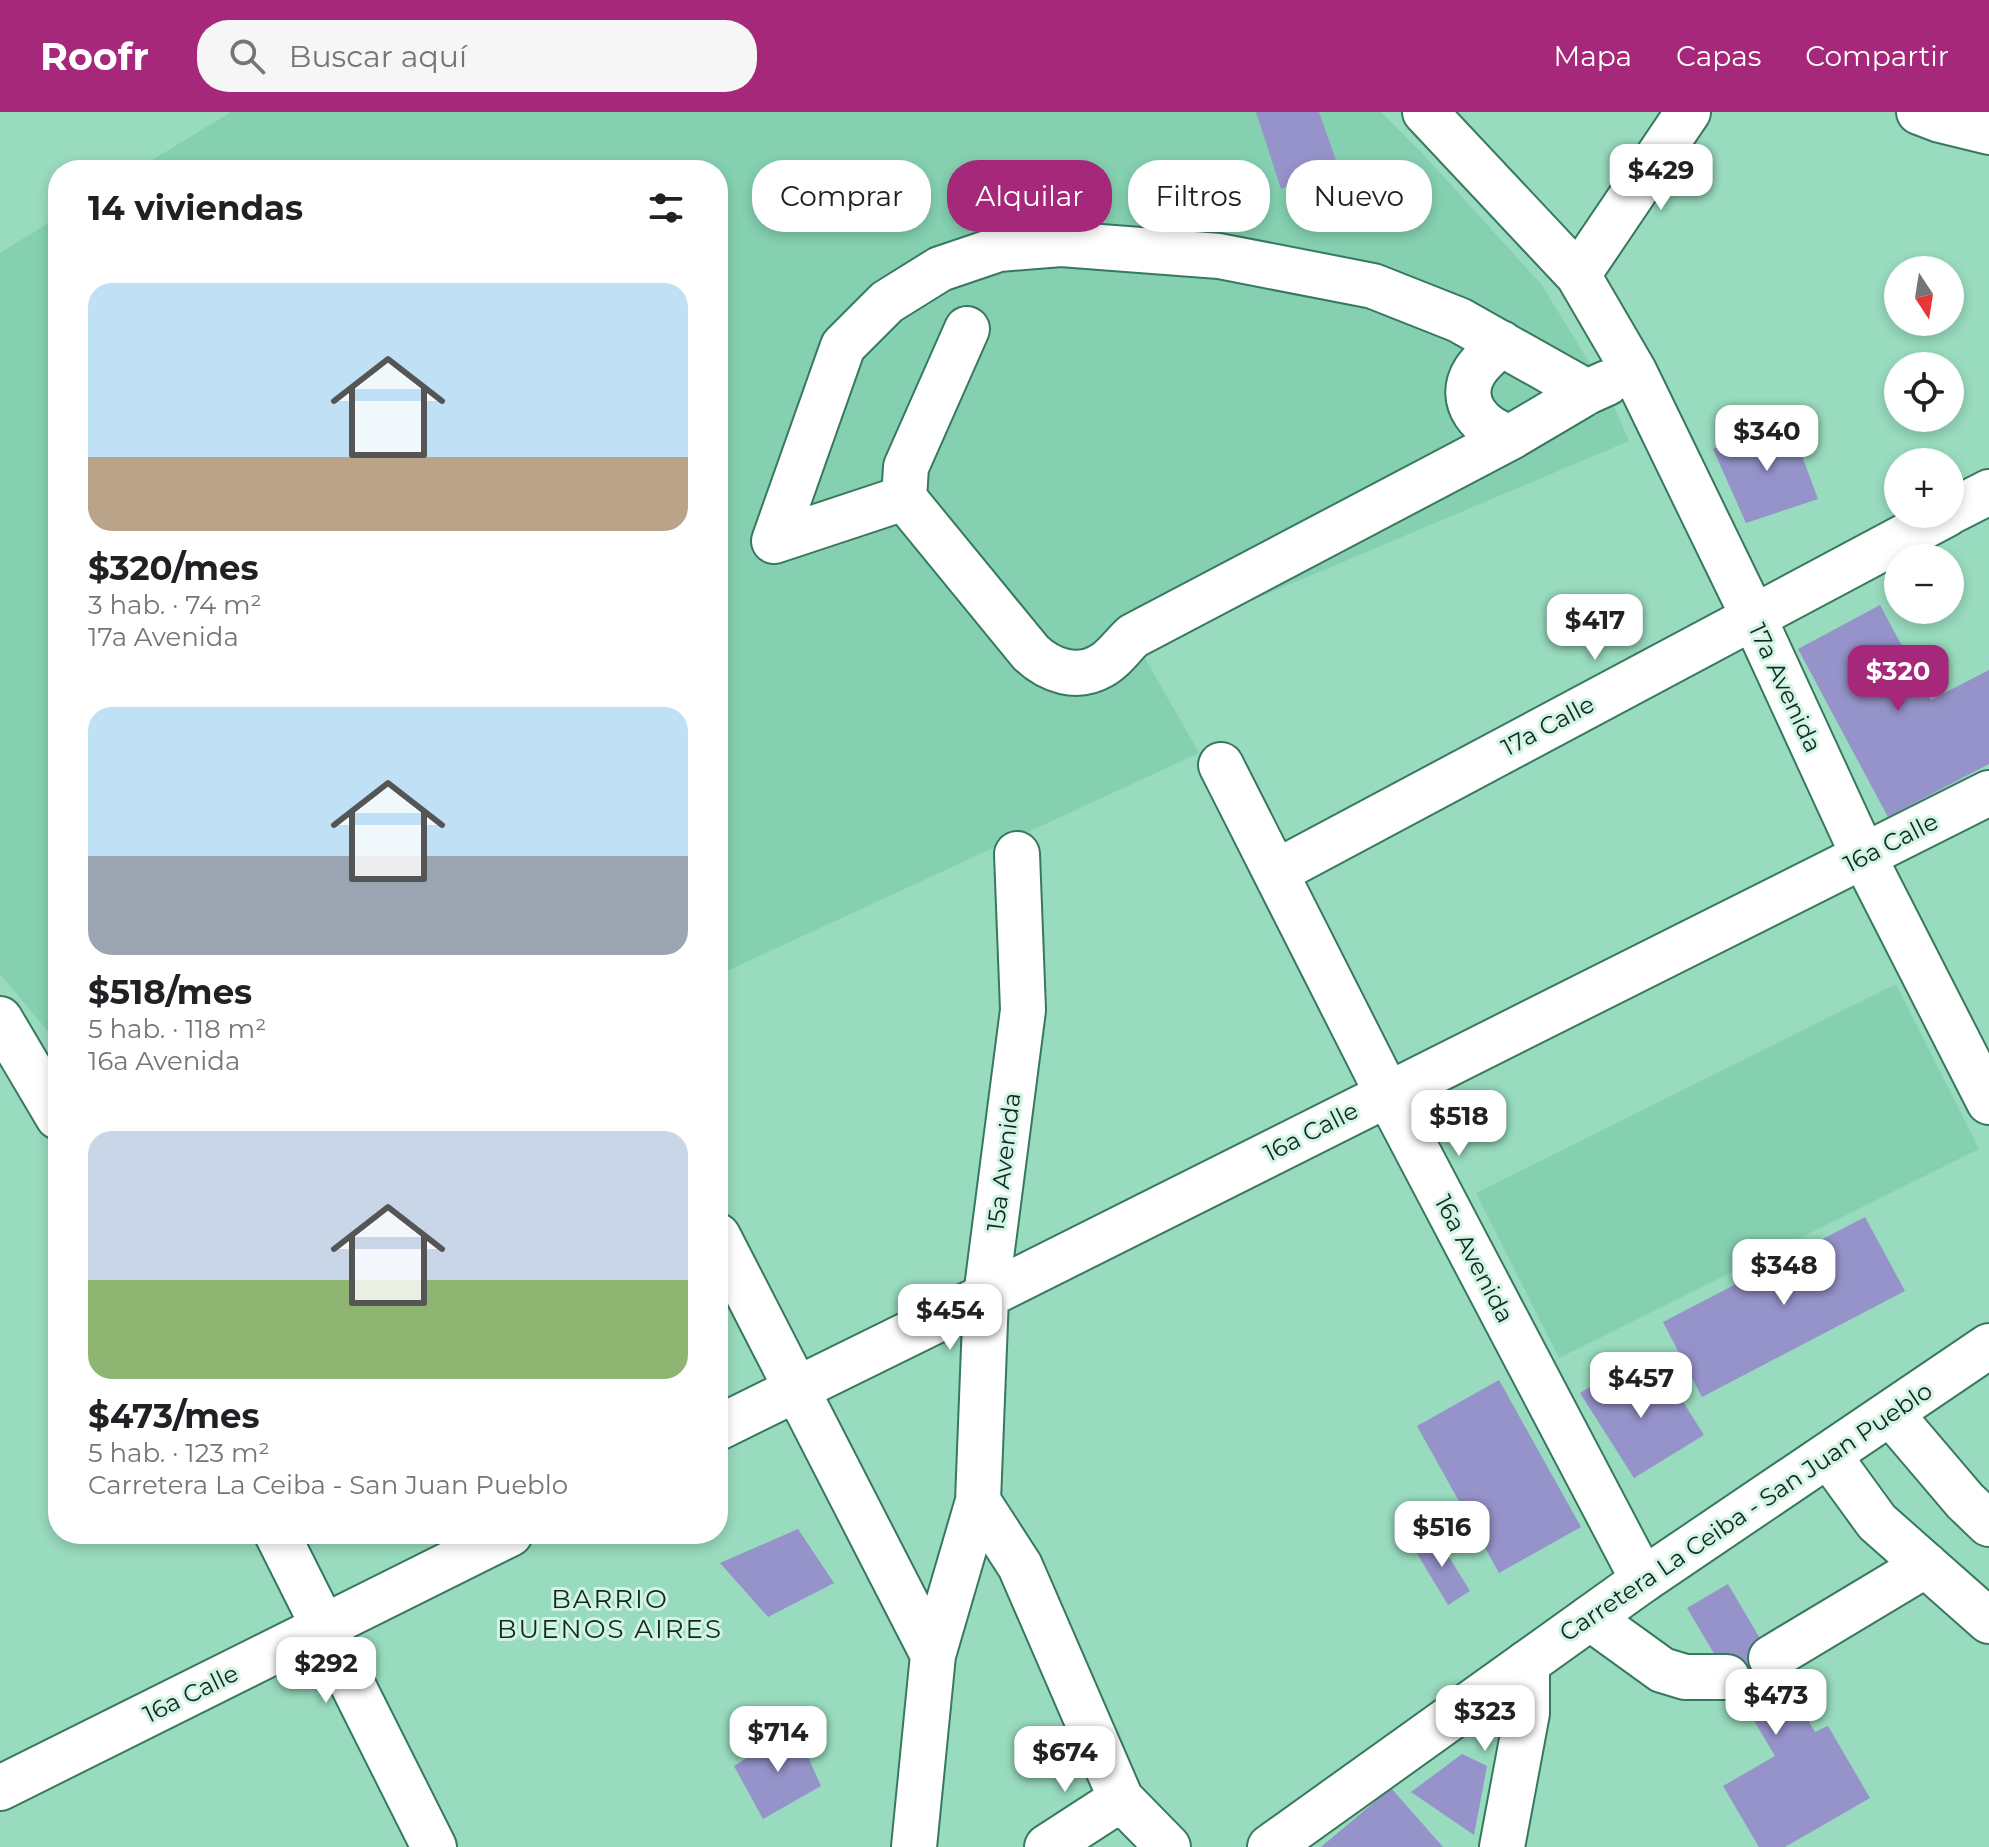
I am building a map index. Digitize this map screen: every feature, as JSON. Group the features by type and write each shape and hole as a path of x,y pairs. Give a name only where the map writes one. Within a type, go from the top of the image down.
{"street":[{"name":"17a Avenida","path":"1425,112 1578,275 1634,371 1753,616 1864,857 1989,1102"},
{"path":"1578,275 1688,112"},
{"path":"1934,115 1989,132"},
{"path":"904,498 774,541 843,346 887,302 940,269 999,249 1061,244 1219,256 1373,286 1459,320 1587,392"},
{"path":"967,329 906,467 904,498 1031,653 1053,669 1078,673 1104,665 1133,636 1511,437 1587,392 1634,371"},
{"path":"1501,343 1475,371 1469,400 1484,426 1492,432 1511,437"},
{"name":"17a Calle","path":"1964,505 1989,492"},
{"name":"17a Calle","path":"1276,872 1920,528"},
{"name":"16a Avenida","path":"1221,765 1387,1093 1643,1580"},
{"name":"16a Calle","path":"728,1423 1989,793"},
{"name":"15a Avenida","path":"914,1847 933,1655 978,1501 986,1296 1023,1010 1017,854"},
{"path":"0,1019 48,1100"},
{"path":"728,1255 933,1655"},
{"name":"Carretera La Ceiba - San Juan Pueblo","path":"1270,1847 1643,1580 1989,1346"},
{"path":"1891,1414 1965,1501 1989,1524"},
{"path":"1829,1456 1877,1522 1989,1621"},
{"path":"978,1501 1020,1566 1121,1799 1168,1847"},
{"path":"282,1544 434,1847"},
{"name":"16a Calle","path":"0,1788 490,1544"},
{"path":"1771,1658 1926,1565"},
{"path":"1590,1618 1662,1670 1685,1677 1727,1677"},
{"path":"1502,1847 1527,1713 1527,1663"},
{"path":"1047,1847 1121,1799"}],"shaded area":[{"path":"231,112 1381,112 1428,160 1286,160 1286,232 1432,232 1432,164 1541,284 1607,391 1629,441 1139,648 1199,753 728,970 728,160 152,160"},
{"path":"48,223 48,1031 0,974 0,253"},
{"path":"1896,984 1979,1149 1559,1358 1476,1193"}],"building":[{"path":"1256,112 1319,112 1336,160 1286,160 1286,187 1281,189"},
{"path":"1789,421 1818,499 1746,523 1713,449"},
{"path":"1880,605 1884,624 1890,624 1931,700 1989,670 1989,764 1888,817 1798,649"},
{"path":"1865,1217 1905,1291 1702,1397 1663,1322"},
{"path":"1625,1365 1643,1394 1668,1378 1704,1435 1634,1478 1580,1393"},
{"path":"1499,1380 1581,1527 1499,1573 1417,1426"},
{"path":"798,1529 834,1583 768,1617 720,1563"},
{"path":"1435,1534 1470,1591 1448,1605 1413,1547"},
{"path":"1728,1584 1815,1732 1828,1726 1870,1798 1785,1847 1759,1847 1723,1786 1775,1756 1687,1608"},
{"path":"795,1728 821,1786 763,1819 734,1766"},
{"path":"1462,1754 1487,1766 1474,1835 1411,1792"},
{"path":"1391,1788 1443,1847 1321,1847"}],"district":[{"name":"BARRIO BUENOS AIRES","path":"610,1614"}]}
